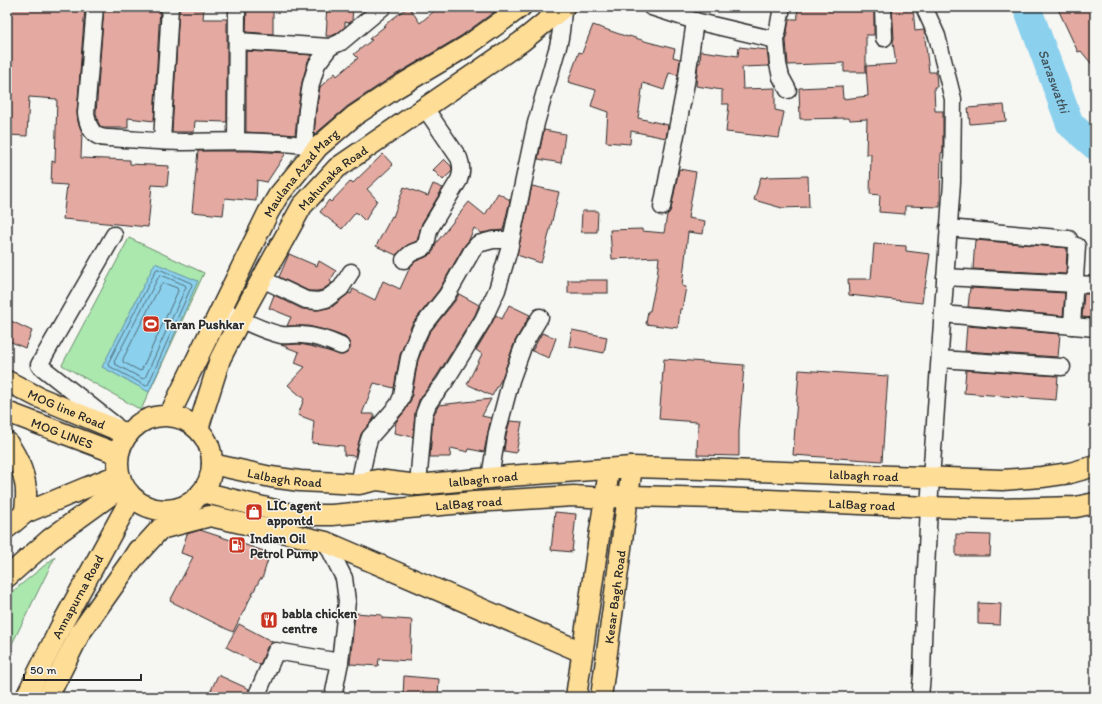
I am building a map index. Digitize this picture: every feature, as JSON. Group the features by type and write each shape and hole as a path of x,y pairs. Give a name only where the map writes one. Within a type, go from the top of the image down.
{"main road":[{"name":"Maulana Azad Marg","path":"169,416 268,213 311,146 396,88 467,46 521,7"},
{"name":"Mahunaka Road","path":"198,429 220,359 240,319 302,206 337,168 521,42 563,8"},
{"name":"MOG line Road","path":"7,381 38,397 127,434"},
{"name":"MOG LINES","path":"7,412 118,454"},
{"path":"7,528 25,513 108,479 124,487 140,504 161,510 177,509 191,502 202,492 210,478 212,464 211,451 206,439 198,429 184,420 169,416 153,417 139,424 127,434 121,444 118,454 117,465 124,487"},
{"path":"7,442 21,467 26,485 25,513"},
{"name":"Lalbagh Road","path":"212,464 271,477 300,481 358,484"},
{"name":"lalbagh road","path":"358,484 377,480 418,485 632,467 1002,480 1042,477 1095,466"},
{"name":"Kesar Bagh Road","path":"601,697 632,467"},
{"name":"Kesar Bagh Road","path":"576,697 609,469"},
{"path":"7,577 50,539 124,487"},
{"name":"Annapurna Road","path":"26,697 61,626 124,487"},
{"path":"202,492 295,515 326,542"},
{"name":"LalBag road","path":"295,515 332,515 474,502 573,496 605,498 628,496 720,498 999,509 1076,507 1095,503"},
{"name":"Annapurna Road","path":"48,697 80,634 131,561 161,510"},
{"path":"131,561 160,529 210,516 326,542 582,652"}],"street":[{"path":"95,7 86,113 87,121 91,129 98,136 107,138 162,141 268,142 311,146 307,110 317,64 330,47"},
{"path":"162,141 170,7"},
{"path":"236,141 237,7"},
{"path":"237,41 330,47 342,42 383,7"},
{"path":"651,7 695,21 776,40"},
{"path":"782,7 776,40 778,64 781,77 788,90"},
{"path":"882,7 884,38"},
{"path":"920,697 930,507 952,182 954,99 937,36 924,7"},
{"path":"418,485 424,414 428,404 444,383 490,307 497,290 512,240 536,123 560,43 563,8"},
{"path":"662,207 686,82 695,21"},
{"path":"404,260 412,252 425,247 430,228 459,180 462,172 462,164 459,158 425,108"},
{"path":"948,228 1073,242 1074,284 1072,326"},
{"path":"114,236 40,365 127,434"},
{"path":"358,484 370,437 398,405 402,396 409,358 421,328 447,295 472,251 478,244 494,240 512,240"},
{"path":"262,279 306,300 318,301 326,299 341,288 351,272"},
{"path":"945,277 1095,285"},
{"path":"221,309 269,332 283,335 313,336 341,346"},
{"path":"943,314 1095,328"},
{"path":"490,478 497,433 512,380 524,344 540,317"},
{"path":"940,359 1062,368"},
{"path":"326,542 344,578 347,601 340,662 333,697"},
{"path":"256,697 276,651 340,662"}],"green space":[{"path":"129,238 204,273 141,410 62,365"},
{"path":"55,557 7,654 7,596"}],"water":[{"name":"Taran Pushkar","path":"155,263 198,281 149,392 102,367"}],"building":[{"path":"7,7 85,7 77,112 78,122 82,132 81,158 130,160 130,164 169,166 167,186 152,185 148,227 63,219 67,185 51,184 52,161 55,162 57,99 29,97 27,136 7,135"},
{"path":"104,7 160,7 154,121 128,118 128,128 103,128 98,122 96,113"},
{"path":"179,7 204,7 203,19 227,19 227,122 195,121 194,132 172,132"},
{"path":"327,7 353,7 352,21 349,23 345,22 345,27 336,34 330,36 326,36"},
{"path":"408,7 420,23 439,7 501,7 461,36 390,78 348,106 314,135 320,87 335,73 337,76 358,58 354,54 372,40 369,39 385,26 383,26"},
{"path":"797,7 874,7 874,35 866,35 866,72 844,72 844,63 788,65 786,40 789,19 798,19"},
{"path":"892,7 913,7 915,31 924,30 929,72 936,72 937,87 934,87 935,111 943,111 943,152 941,153 940,207 905,206 905,214 879,212 880,195 870,194 871,154 866,154 867,119 800,119 799,88 842,86 843,99 868,96 866,66 896,64 893,42"},
{"path":"1057,7 1095,7 1095,68 1081,51 1078,52"},
{"path":"247,8 273,8 273,34 246,32"},
{"path":"593,25 628,37 629,36 675,49 673,57 680,59 678,75 669,73 664,90 643,83 638,118 668,125 666,138 631,131 630,144 606,142 608,112 591,106 596,90 568,82 579,52 582,53"},
{"path":"739,47 767,50 769,66 742,67 743,89 775,88 775,110 784,112 779,138 726,132 729,104 722,104 722,90 696,86 698,63 700,63 701,51 738,56"},
{"path":"246,51 312,55 308,61 302,82 295,135 246,132"},
{"path":"1004,105 1006,121 970,124 968,108"},
{"path":"544,130 565,134 561,163 538,159"},
{"path":"198,151 251,151 286,153 267,182 257,180 256,201 225,198 223,215 192,212"},
{"path":"383,154 393,165 367,189 377,200 365,221 356,212 342,229 320,212 329,200 331,202 351,181 353,183"},
{"path":"444,159 451,166 452,171 443,180 433,170"},
{"path":"679,169 696,172 688,218 705,221 703,234 688,232 682,286 686,287 682,309 680,309 678,328 646,324 657,277 659,257 612,259 610,230 642,229 642,231 664,233 667,215 671,209"},
{"path":"808,176 809,207 782,208 754,200 761,177"},
{"path":"433,184 443,188 422,223 417,241 406,246 396,255 376,246 392,216 393,217 404,187 428,196"},
{"path":"532,186 559,192 541,263 517,255"},
{"path":"498,193 510,200 503,230 481,233 474,228 469,240 464,246 439,290 412,324 400,355 394,388 374,383 362,414 374,414 374,418 361,434 355,456 344,455 344,446 312,443 314,421 298,415 304,399 288,385 305,367 295,363 299,352 281,345 299,344 342,355 347,353 350,349 350,345 345,337 325,330 308,326 287,326 291,317 269,308 274,295 302,309 317,310 332,307 349,293 351,294 353,289 375,300 383,281 400,289 410,267 416,261 431,254 436,243 469,202 485,215"},
{"path":"582,211 598,211 597,232 581,232"},
{"path":"975,240 1067,248 1066,274 973,269"},
{"path":"874,244 906,246 906,251 930,254 922,303 849,295 848,279 871,279"},
{"path":"289,254 317,266 319,261 336,271 330,281 332,283 322,290 309,291 279,277"},
{"path":"568,280 608,280 608,293 568,293"},
{"path":"970,288 1065,293 1063,316 968,307"},
{"path":"459,294 479,305 475,315 436,377 419,400 415,413 413,437 394,433 396,422 405,411 411,400 418,360 429,333"},
{"path":"1084,294 1095,294 1095,318 1082,317"},
{"path":"509,305 530,315 515,341 502,378 492,396 467,384 482,354 476,350 496,315 502,319"},
{"path":"7,319 32,331 25,348 7,340"},
{"path":"967,326 1060,334 1058,357 965,351"},
{"path":"572,330 607,337 604,353 569,346"},
{"path":"542,333 556,338 549,358 532,351"},
{"path":"664,359 744,365 739,432 739,456 697,455 698,422 659,419"},
{"path":"799,370 888,376 882,461 793,455"},
{"path":"966,370 1058,376 1056,400 964,393"},
{"path":"491,399 482,416 491,418 484,452 469,449 468,452 451,448 450,457 430,457 433,416 439,405"},
{"path":"510,421 522,422 516,453 504,451"},
{"path":"555,512 576,514 572,552 551,550"},
{"path":"200,530 270,553 262,579 260,579 233,632 170,601 193,557 181,553 187,534"},
{"path":"956,534 991,535 990,556 956,556"},
{"path":"978,603 1001,604 1000,625 978,624"},
{"path":"355,613 382,615 382,618 412,620 410,661 379,659 378,666 350,664"},
{"path":"239,624 273,642 267,647 260,665 226,647"},
{"path":"218,675 249,689 247,697 208,697"},
{"path":"404,676 439,679 438,697 403,697"}],"waterway":[{"name":"Saraswathi","path":"1027,7 1070,124 1095,146"}],"place":[{"name":"Taran Pushkar","path":"151,324"},
{"name":"LIC agent appontd","path":"254,512"},
{"name":"Indian Oil Petrol Pump","path":"237,545"},
{"name":"babla chicken centre","path":"269,620"}]}
